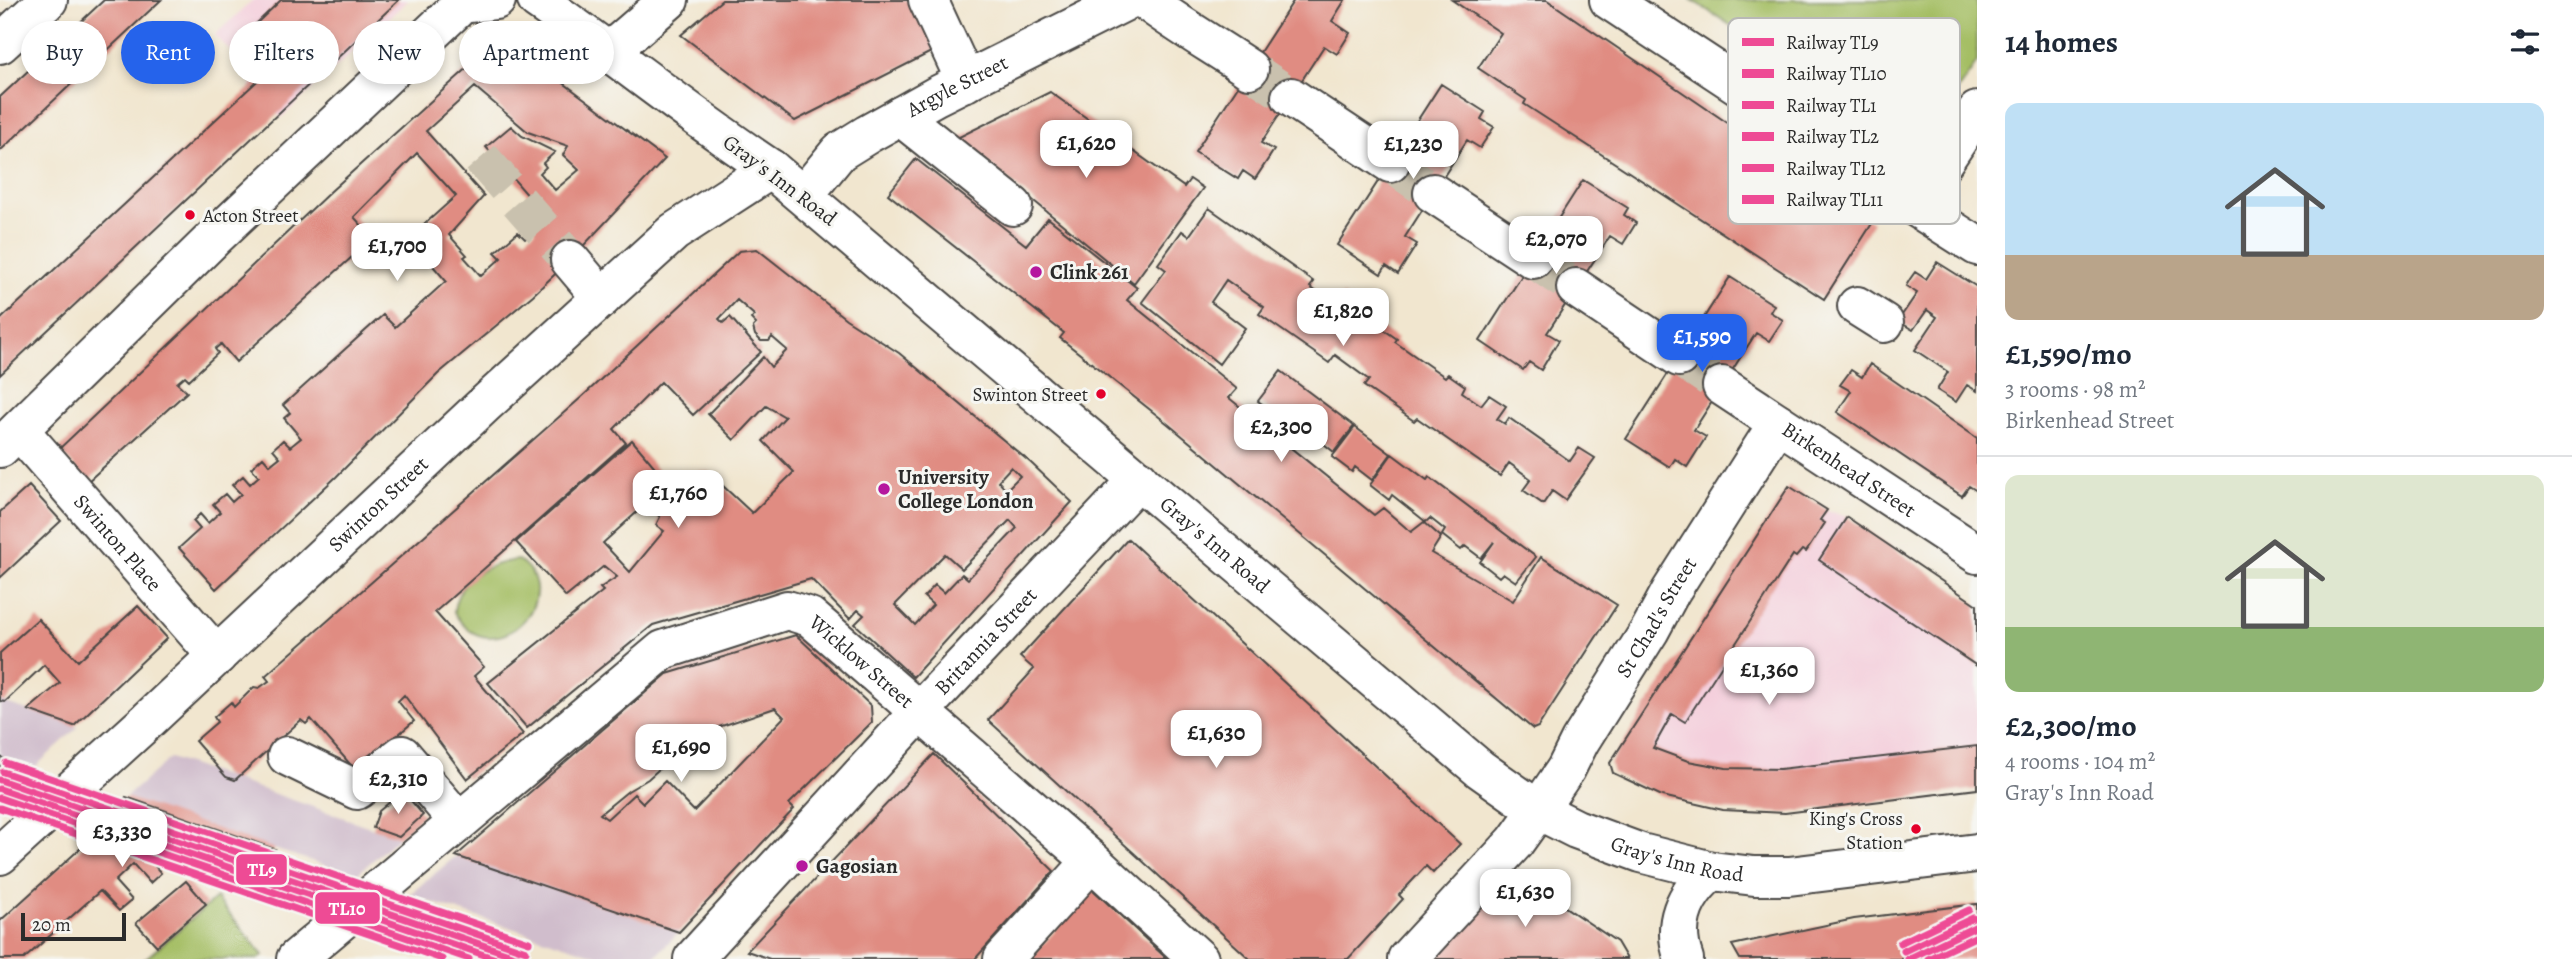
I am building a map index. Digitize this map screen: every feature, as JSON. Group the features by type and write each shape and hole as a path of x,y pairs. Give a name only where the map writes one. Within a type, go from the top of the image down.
{"main road":[{"path":"0,44 48,0"},
{"name":"Gray's Inn Road","path":"537,0 567,21"},
{"path":"614,48 669,0"},
{"path":"928,0 966,82"},
{"name":"Argyle Street","path":"804,195 839,152 900,116 1128,0"},
{"path":"1145,0 1249,69"},
{"path":"1609,0 1728,78"},
{"path":"9,439 214,237 473,1"},
{"name":"Gray's Inn Road","path":"614,54 701,122 771,169 804,195 1480,769 1538,810 1619,846 1712,871 1754,876 1789,876 1977,853"},
{"path":"1291,97 1390,163"},
{"path":"1960,137 1977,111"},
{"path":"900,116 1013,206"},
{"name":"Swinton Street","path":"0,855 674,232 771,169"},
{"path":"1433,193 1533,259"},
{"path":"1942,224 1977,246"},
{"path":"570,260 602,298"},
{"path":"1576,288 1679,357"},
{"name":"Birkenhead Street","path":"1722,386 1977,554"},
{"name":"St Chad's Street","path":"1407,959 1515,842 1538,810 1566,769 1580,741 1650,630 1671,591 1778,424"},
{"name":"Swinton Place","path":"9,439 217,656"},
{"name":"Britannia Street","path":"693,959 919,712 1139,479"},
{"name":"Wicklow Street","path":"296,959 663,649 787,610 810,617 1092,861 1199,959"},
{"path":"287,756 357,790 402,755 455,823"},
{"path":"1003,959 1092,861"},
{"path":"1684,959 1678,940 1680,917 1692,890 1712,871"}],"shaded area":[{"path":"253,0 408,0 385,21 353,21 353,51 339,64 339,21 230,21"},
{"path":"229,22 229,50 215,35"},
{"path":"252,84 318,84 281,118 250,86"},
{"path":"1789,486 1827,510 1847,517 1977,605 1977,789 1785,813 1723,810 1662,796 1613,773 1610,763"},
{"path":"0,701 78,727 34,768 0,757"},
{"path":"170,758 399,837 356,875 233,836 126,797"},
{"path":"456,856 679,932 652,959 607,959 409,895"}],"green space":[{"path":"1692,0 1977,0 1977,62 1960,87 1960,18 1728,18 1728,24"},
{"path":"518,560 532,575 536,592 531,609 520,624 505,634 488,637 470,630 454,612 461,590 485,569"},
{"path":"216,898 263,955 258,959 145,959"}],"building":[{"path":"104,0 161,0 139,21 121,21 121,38 107,51 107,21 81,21"},
{"path":"281,0 399,0 377,21 353,21 353,43 339,56 339,21 259,21"},
{"path":"722,0 923,0 943,46 795,121 681,35"},
{"path":"1294,0 1345,0 1332,21 1350,33 1337,54 1324,46 1261,143 1274,150 1255,179 1243,171 1238,179 1195,152"},
{"path":"1452,0 1547,0 1728,123 1728,224 1872,224 1824,299 1524,104 1526,100 1478,68 1501,33"},
{"path":"459,76 459,84 565,84 665,159 570,260 533,295 438,374 336,477 216,589 179,548 200,529 193,521 200,514 208,523 220,512 213,504 225,494 232,502 241,494 232,485 243,476 250,484 259,476 251,468 263,457 270,465 280,457 273,449 283,440 290,447 301,438 284,418 290,413 283,405 383,315 395,327 446,281 409,238 456,196 417,153 354,217 373,238 236,362 221,344 215,349 218,353 189,380 185,376 177,383 187,392 87,482 59,449 331,191","holes":["475,87 528,132 568,146 563,155 579,170 555,190 540,173 546,167 543,163 555,152 522,136 511,126 486,147 536,205 524,215 536,230 525,239 518,232 495,252 501,258 481,276 449,235 484,196 426,131"]},
{"path":"21,77 21,84 71,84 0,151 0,97"},
{"path":"254,84 310,84 0,375 0,320"},
{"path":"1441,84 1485,112 1481,119 1494,127 1480,148 1467,140 1405,237 1417,244 1398,274 1386,266 1381,274 1337,245"},
{"path":"1050,92 1184,187 1190,179 1203,188 1134,283 957,138"},
{"path":"916,159 1026,245 1048,218 1137,288 1127,300 1237,389 1229,398 1374,515 1383,508 1411,532 1424,522 1441,537 1431,553 1513,601 1541,557 1617,605 1538,727 1533,729 1168,424 1060,338 1064,333 888,194"},
{"path":"1583,180 1628,208 1624,215 1636,223 1623,244 1610,236 1547,333 1559,340 1541,370 1529,362 1523,370 1480,341"},
{"path":"1209,208 1314,282 1310,287 1336,306 1343,295 1357,305 1350,315 1359,321 1363,315 1397,339 1395,342 1445,377 1448,374 1465,386 1462,392 1481,405 1489,395 1506,406 1497,419 1505,424 1509,418 1570,461 1579,448 1595,458 1565,500 1552,491 1543,504 1523,490 1531,479 1509,463 1500,476 1417,418 1414,421 1364,386 1369,380 1335,355 1329,363 1259,314 1264,307 1226,280 1211,302 1245,328 1219,364 1142,302 1166,270 1158,264 1182,231 1189,236"},
{"path":"757,249 846,319 899,353 1031,463 1072,502 913,677 855,624 864,615 858,610 850,619 811,579 653,625 527,728 488,683 603,591 600,588 617,577 604,566 566,597 516,542 632,440 680,497 700,471 708,472 752,513 794,472 763,441 785,417 766,406 734,440 708,414 763,357 771,367 787,350 772,337 769,341 761,341 755,335 753,327 756,324 751,319 754,315 737,300 719,319 723,323 730,317 761,352 693,415 661,382 614,429 626,443 435,612 484,667 474,676 523,734 467,779 404,695 398,701 414,721 356,771 311,719 306,724 301,720 235,780 226,777 195,741 217,722 214,717 231,702 234,707 254,687 259,688 269,681 265,676 584,395 739,251","holes":["1011,467 1020,476 1006,490 998,481","647,503 660,517 656,525 664,531 630,572 603,543","1010,520 1017,528 968,579 962,574 944,593 935,585 924,597 933,605 915,625 895,605 945,554 962,569"]},
{"path":"1937,262 1977,287 1977,391 1967,385 1956,402 1937,390 1948,372 1915,350 1937,317 1927,310 1913,330 1898,321 1917,293 1906,286 1910,279 1915,272 1926,279"},
{"path":"1730,277 1774,305 1770,312 1783,320 1769,341 1756,333 1694,430 1706,437 1687,467 1675,459 1670,467 1626,439"},
{"path":"1870,364 1977,438 1977,491 1969,486 1962,496 1837,412 1851,391 1840,385 1851,370 1862,377"},
{"path":"1281,371 1354,426 1334,452 1319,440 1315,444 1295,429 1299,425 1281,411 1278,416 1258,401"},
{"path":"1355,427 1391,454 1372,480 1355,467 1352,472 1332,457"},
{"path":"1392,454 1427,480 1429,477 1536,557 1516,582 1503,573 1499,577 1480,562 1494,542 1481,558 1465,546 1461,550 1442,535 1445,530 1430,518 1426,522 1392,495 1389,500 1370,485"},
{"path":"29,486 61,521 0,578 0,512"},
{"path":"1789,486 1827,510 1820,520 1825,523 1806,552 1802,550 1796,557 1793,555 1685,722 1672,714 1653,748 1688,761 1726,768 1780,769 1977,746 1977,789 1785,813 1723,810 1662,796 1613,773 1610,763"},
{"path":"1847,517 1977,605 1977,666 1819,560"},
{"path":"1128,539 1460,844 1433,873 1426,866 1399,895 1403,899 1348,959 1250,959 988,720 1034,669 1020,657"},
{"path":"138,606 167,638 74,726 28,710 60,683 44,665 5,702 0,701 0,653 38,619 78,661"},
{"path":"796,635 871,706 872,722 789,804 794,809 679,932 456,856 667,674","holes":["775,708 784,717 694,811 665,781 643,803 634,794 607,819 600,814 648,779 698,734"]},
{"path":"934,754 1054,871 975,959 770,959 747,951"},
{"path":"0,757 29,767 0,793"},
{"path":"403,791 423,815 399,837 373,828 379,811"},
{"path":"126,797 275,849 230,887 208,859 194,870 182,856 172,866 155,847 145,855 161,873 150,883 133,864 115,881 132,900 119,911 100,891 24,959 0,959 0,921 113,819 108,814"},
{"path":"1510,870 1617,942 1627,959 1427,959"},
{"path":"186,881 206,904 157,946 136,923"},
{"path":"1092,889 1167,959 1030,959"},
{"path":"1977,904 1977,959 1740,959 1732,945 1854,919"}],"tunnel":[{"path":"1249,69 1291,97"},
{"path":"481,158 570,260"},
{"path":"1390,163 1433,193"},
{"path":"1533,259 1576,288"},
{"path":"1679,357 1722,386"}],"rail line":[{"name":"TL12","path":"6,763 529,942"},
{"name":"TL1","path":"3,772 526,951"},
{"name":"TL9","path":"0,780 523,959"},
{"name":"TL10","path":"0,789 496,959"},
{"name":"TL2","path":"0,798 469,959"},
{"name":"TL11","path":"0,808 442,959"},
{"name":"TL12","path":"1900,943 1969,910"},
{"name":"TL1","path":"1904,951 1973,918"},
{"name":"TL9","path":"1908,959 1977,926"},
{"name":"TL10","path":"1928,959 1977,936"}],"place":[{"name":"Acton Street","path":"190,215"},
{"name":"Clink 261","path":"1036,272"},
{"name":"Swinton Street","path":"1101,394"},
{"name":"University College London","path":"884,489"},
{"name":"King's Cross Station","path":"1916,829"},
{"name":"Gagosian","path":"802,866"}]}
